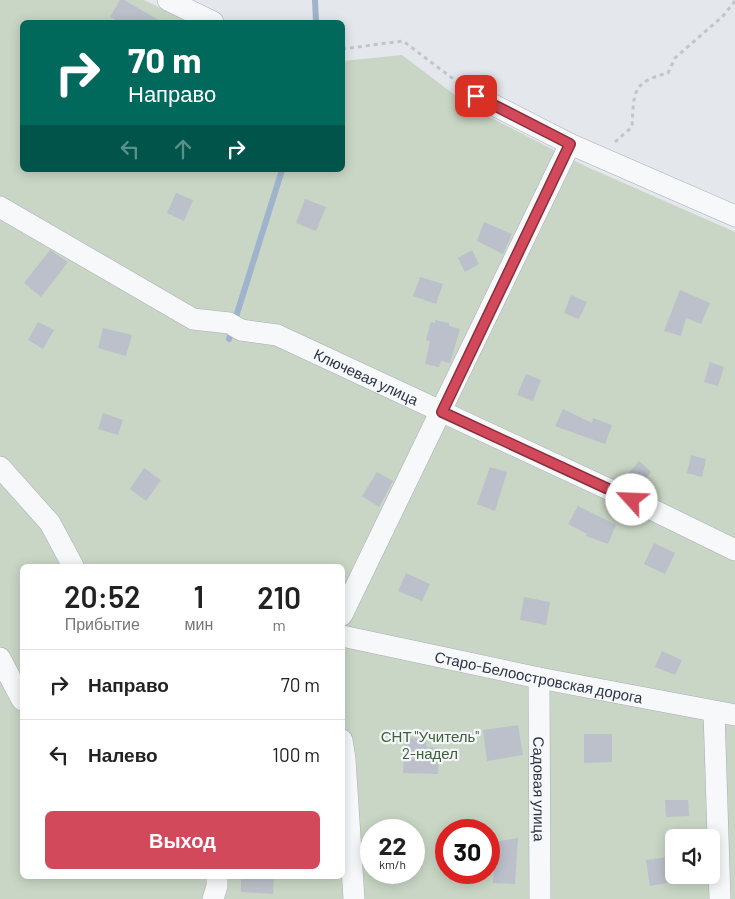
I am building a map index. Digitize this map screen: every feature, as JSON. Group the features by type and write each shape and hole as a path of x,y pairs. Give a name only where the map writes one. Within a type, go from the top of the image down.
{"street":[{"path":"168,0 209,20"},
{"path":"476,96 598,157 735,216"},
{"path":"345,609 442,412 570,144"},
{"name":"Ключевая улица","path":"0,207 193,318 277,335 735,550"},
{"path":"3,475 50,523 72,564"},
{"name":"Старо-Белоостровская дорога","path":"345,637 540,678 735,715"},
{"path":"0,658 20,696"},
{"name":"Садовая улица","path":"540,678 540,899"},
{"path":"714,712 720,899"},
{"path":"345,759 354,899"},
{"path":"214,899 217,879"}],"path":[{"path":"598,157 632,127 634,97 641,83 650,77 668,73 674,58 724,16 735,1"},
{"path":"345,49 403,41 476,96"}],"green space":[{"name":"СНТ \"Учитель\" 2-надел","path":"0,0 144,0 185,20 20,20 20,172 345,172 345,61 402,55 472,108 585,166 735,232 735,899 0,899"}],"building":[{"path":"120,0 124,0 159,20 116,20 110,17"},
{"path":"176,193 193,200 184,221 167,213"},
{"path":"305,199 326,207 316,231 296,223"},
{"path":"484,222 512,234 503,254 477,241"},
{"path":"50,250 68,262 41,297 24,283"},
{"path":"472,250 479,264 465,272 458,258"},
{"path":"420,277 443,284 436,304 413,296"},
{"path":"680,290 710,303 701,324 686,318 681,336 664,331"},
{"path":"571,295 587,302 579,319 564,313"},
{"path":"435,320 449,323 449,326 460,329 450,363 441,361 439,367 425,364 430,341 426,340 431,322 435,323"},
{"path":"38,322 54,330 43,349 28,340"},
{"path":"103,328 132,335 126,356 98,348"},
{"path":"710,362 724,367 718,386 704,382"},
{"path":"526,374 541,380 533,401 517,395"},
{"path":"563,409 592,423 593,418 612,425 605,444 555,426"},
{"path":"103,413 123,420 118,435 98,429"},
{"path":"691,455 706,459 702,477 687,473"},
{"path":"639,461 651,472 638,488 625,478"},
{"path":"490,467 507,472 495,511 477,504"},
{"path":"144,468 161,480 146,501 130,489"},
{"path":"377,472 393,481 379,507 362,496"},
{"path":"578,506 616,525 608,544 586,536 587,534 568,524"},
{"path":"654,543 675,553 665,574 644,564"},
{"path":"406,573 430,584 422,601 398,591"},
{"path":"524,597 550,602 546,625 520,620"},
{"path":"662,651 682,660 675,675 655,667"},
{"path":"518,725 523,755 487,761 483,730"},
{"path":"584,734 612,734 612,762 584,763"},
{"path":"405,738 427,739 426,747 439,748 438,774 403,773"},
{"path":"665,800 688,800 689,816 666,817"},
{"path":"518,838 515,884 500,883 500,841"},
{"path":"665,857 665,883 650,886 646,860"},
{"path":"241,879 274,879 273,894 241,892"}],"waterway":[{"path":"315,0 316,20"},
{"path":"229,339 281,172"}],"route":[{"path":"476,96 570,144 442,412 632,500"}]}
